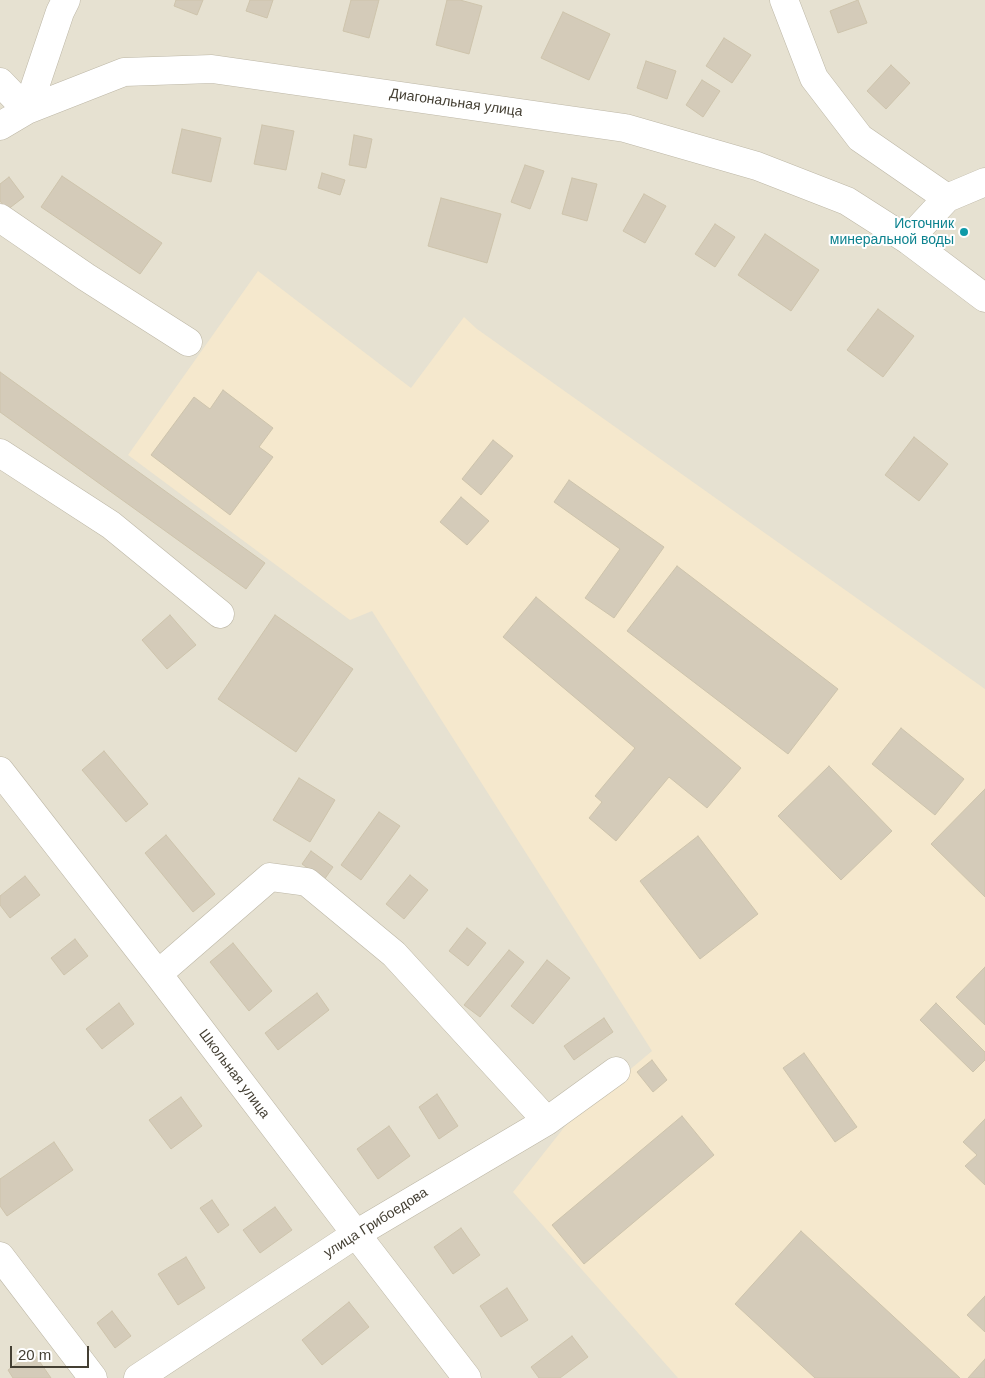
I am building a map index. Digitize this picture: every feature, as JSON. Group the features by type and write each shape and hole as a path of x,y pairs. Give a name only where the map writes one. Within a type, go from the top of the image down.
{"street":[{"path":"0,82 27,110 60,12 66,0"},
{"path":"784,0 814,78 860,138 947,198"},
{"name":"Диагональная улица","path":"0,126 27,110 124,72 212,69 625,128 757,166 847,201 908,240 985,298"},
{"path":"908,240 947,198 985,182"},
{"path":"0,218 86,277 188,342"},
{"path":"0,453 111,526 220,614"},
{"name":"Школьная улица","path":"0,771 467,1378"},
{"path":"158,974 270,876 307,882 394,954 547,1121"},
{"name":"улица Грибоедова","path":"138,1378 356,1234 547,1121 616,1071"},
{"path":"0,1256 93,1378"}],"shaded area":[{"path":"0,0 985,0 985,1378 0,1378"},
{"path":"258,271 411,388 464,317 477,329 985,689 985,1378 678,1378 513,1192 570,1120 652,1051 372,611 350,620 128,455"}],"building":[{"path":"176,0 203,0 197,15 174,6"},
{"path":"250,0 273,0 267,18 246,11"},
{"path":"351,0 379,0 369,38 343,31"},
{"path":"447,0 460,0 482,6 469,54 436,45"},
{"path":"858,0 867,23 838,33 830,11"},
{"path":"563,12 610,34 589,80 541,58"},
{"path":"724,38 751,55 732,83 706,66"},
{"path":"646,61 676,71 667,99 637,88"},
{"path":"891,65 910,83 886,109 867,91"},
{"path":"702,80 720,91 703,117 686,105"},
{"path":"262,125 294,131 286,170 254,164"},
{"path":"182,129 221,138 211,182 172,173"},
{"path":"354,135 372,139 366,168 349,165"},
{"path":"525,165 544,171 530,209 511,202"},
{"path":"322,173 345,180 340,195 318,188"},
{"path":"62,176 162,243 140,274 41,207"},
{"path":"9,177 24,197 7,210 0,201 0,184"},
{"path":"572,178 597,184 587,221 562,214"},
{"path":"644,194 666,206 645,243 623,231"},
{"path":"441,198 501,214 487,263 428,246"},
{"path":"715,224 735,237 715,267 695,254"},
{"path":"765,234 819,270 791,311 738,275"},
{"path":"878,309 914,336 883,377 847,350"},
{"path":"0,372 265,563 246,589 0,412"},
{"path":"223,390 273,428 259,447 273,457 230,515 151,455 194,397 210,409"},
{"path":"914,437 948,464 919,501 885,475"},
{"path":"493,440 513,456 481,495 462,479"},
{"path":"569,480 664,547 614,618 585,598 620,549 554,502"},
{"path":"461,497 489,521 467,545 440,522"},
{"path":"677,566 838,689 788,754 627,631"},
{"path":"536,597 741,768 707,808 669,777 616,841 589,818 602,802 595,796 635,748 503,637"},
{"path":"170,615 196,645 167,669 142,640"},
{"path":"275,615 353,669 296,752 218,699"},
{"path":"901,728 964,779 935,815 872,764"},
{"path":"104,751 148,804 126,822 82,770"},
{"path":"829,766 892,831 841,880 778,816"},
{"path":"299,778 335,800 310,842 273,820"},
{"path":"985,789 985,897 931,844"},
{"path":"379,812 400,826 361,880 341,865"},
{"path":"166,835 215,894 193,912 145,853"},
{"path":"698,836 758,914 700,959 640,881"},
{"path":"311,851 333,867 324,880 302,864"},
{"path":"410,875 428,890 404,919 386,904"},
{"path":"25,876 40,895 10,918 0,905 0,896"},
{"path":"467,928 486,943 468,966 449,951"},
{"path":"75,939 88,956 64,975 51,958"},
{"path":"233,943 272,991 249,1011 210,962"},
{"path":"509,950 524,962 480,1017 464,1005"},
{"path":"547,960 570,978 533,1024 511,1006"},
{"path":"985,967 985,1025 956,997"},
{"path":"317,993 329,1010 278,1050 265,1033"},
{"path":"119,1003 134,1024 102,1049 86,1029"},
{"path":"936,1003 985,1052 985,1060 973,1072 920,1020"},
{"path":"604,1018 613,1032 574,1060 564,1046"},
{"path":"804,1053 857,1127 835,1142 783,1068"},
{"path":"652,1060 667,1080 653,1092 637,1072"},
{"path":"437,1094 458,1126 439,1139 419,1107"},
{"path":"181,1097 202,1126 171,1149 149,1120"},
{"path":"682,1116 714,1155 584,1264 552,1225"},
{"path":"985,1119 985,1185 965,1166 977,1155 963,1142"},
{"path":"389,1126 410,1156 378,1179 357,1149"},
{"path":"54,1142 73,1170 7,1216 0,1206 0,1179"},
{"path":"212,1200 229,1225 218,1233 200,1208"},
{"path":"275,1207 292,1230 260,1253 243,1230"},
{"path":"461,1228 480,1255 453,1274 434,1247"},
{"path":"801,1231 960,1378 815,1378 735,1304"},
{"path":"186,1257 205,1288 178,1305 158,1274"},
{"path":"507,1288 528,1320 501,1337 480,1306"},
{"path":"985,1296 985,1332 967,1315"},
{"path":"349,1302 369,1327 322,1365 302,1340"},
{"path":"112,1311 131,1336 115,1348 97,1323"},
{"path":"572,1336 588,1357 560,1378 539,1378 531,1367"},
{"path":"33,1352 51,1378 13,1378 8,1370"},
{"path":"985,1359 985,1378 968,1378"}],"place":[{"name":"Источник минеральной воды","path":"964,232"}]}
